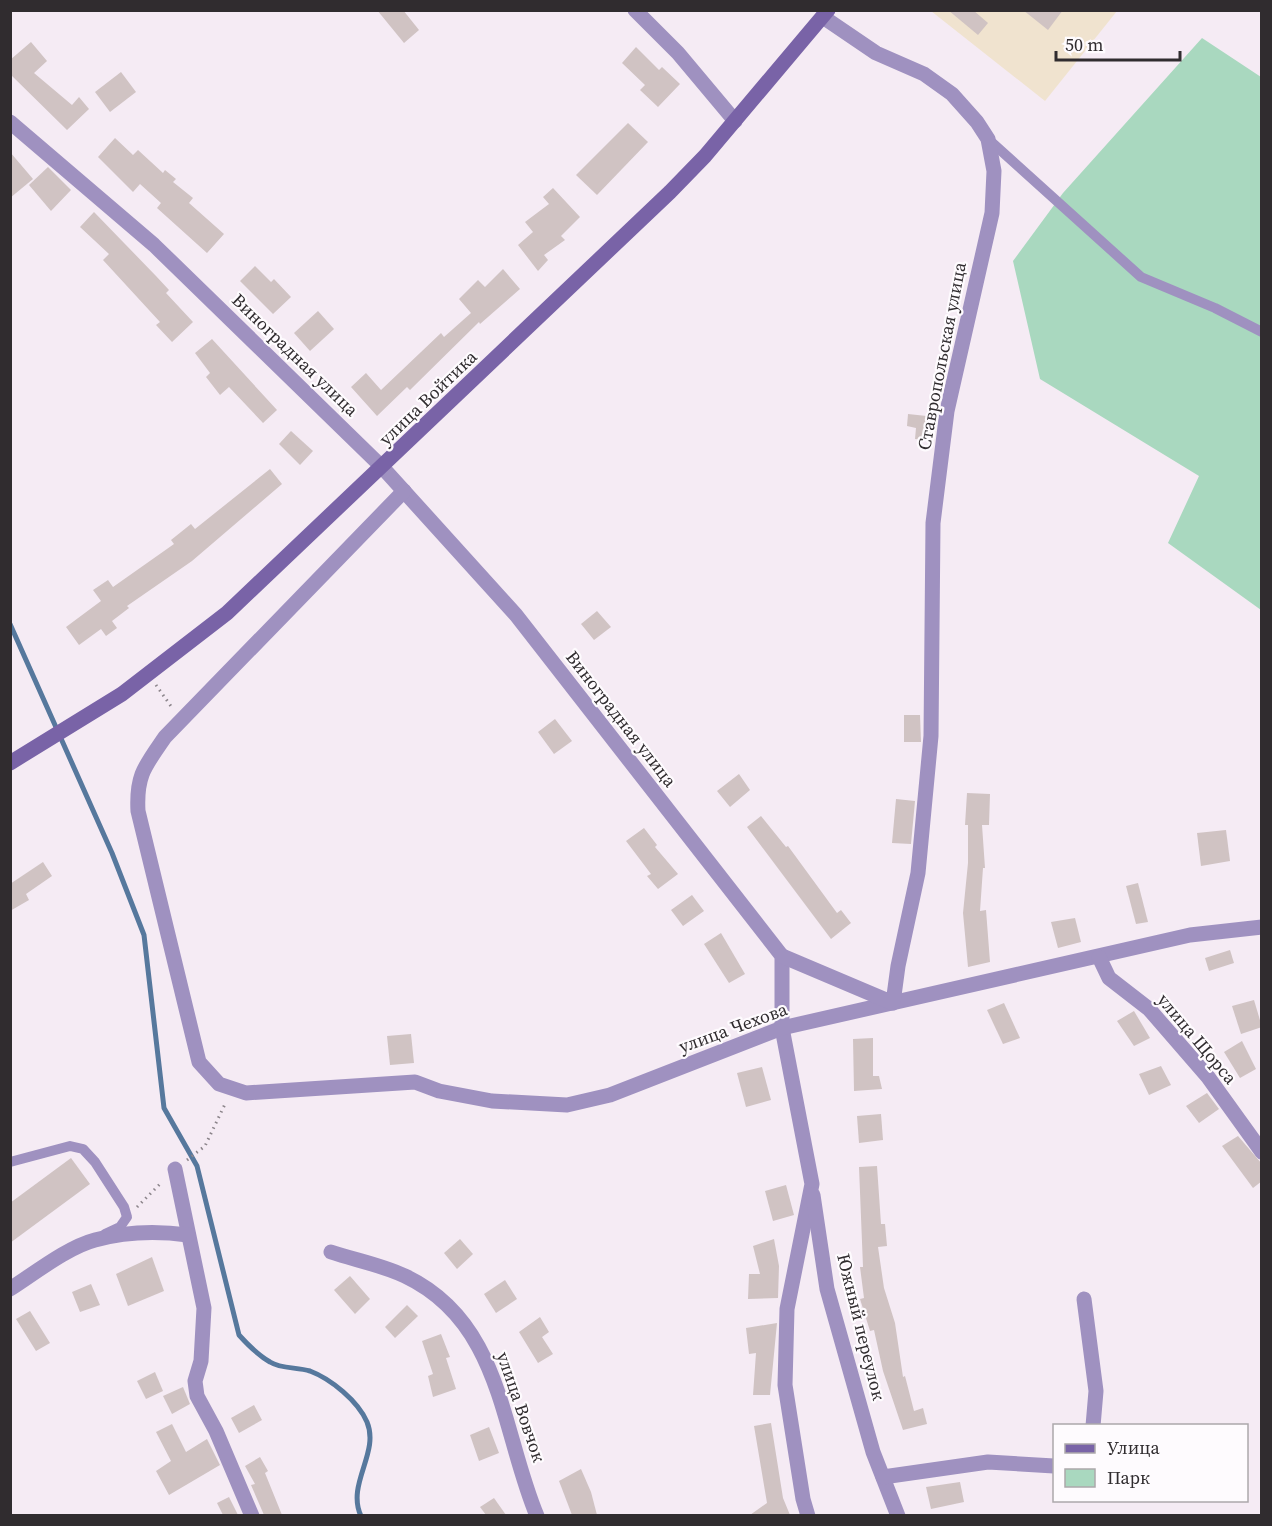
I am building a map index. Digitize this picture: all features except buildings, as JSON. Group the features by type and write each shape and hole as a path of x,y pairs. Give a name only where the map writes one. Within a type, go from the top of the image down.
{"main road":[{"name":"улица Войтика","path":"10,763 122,694 227,613 383,468 663,200 735,121 825,14"}],"street":[{"path":"635,10 678,53 735,121"},
{"name":"Ставропольская улица","path":"825,14 876,53 924,74 952,94 988,139 994,171 992,213 947,411 933,523 931,736 918,873 898,966 893,1003"},
{"name":"Виноградная улица","path":"10,122 154,245 383,468 516,615 782,956"},
{"path":"225,1087 198,1062 138,811 137,788 145,766 165,737 404,491"},
{"name":"улица Чехова","path":"225,1087 246,1093 416,1082 439,1091 492,1101 567,1105 610,1095 782,1028 1190,935 1262,927"},
{"path":"808,1515 803,1499 785,1384 787,1309 812,1184 782,1028 782,956 893,1003"},
{"name":"улица Щорса","path":"1099,957 1109,978 1149,1009 1208,1077 1262,1152"},
{"path":"175,1168 204,1308 201,1361 195,1382 197,1396 216,1431 252,1515"},
{"name":"Южный переулок","path":"812,1184 827,1289 873,1452 898,1515"},
{"path":"10,1288 58,1258 93,1240 164,1232 188,1235"},
{"name":"улица Вовчок","path":"331,1252 404,1276 432,1292 463,1323 480,1347 503,1403 537,1515"},
{"path":"1084,1299 1096,1391 1093,1424"},
{"path":"883,1477 988,1462 1053,1466"}],"lane":[{"path":"988,139 1141,277 1215,308 1262,332"},
{"path":"10,1162 70,1146 83,1149 95,1162 124,1207 127,1217 120,1227 93,1240"}],"path":[{"path":"148,675 181,720"},
{"path":"127,1217 175,1168 205,1146 225,1087"}],"shaded area":[{"path":"931,11 1117,11 1045,101"}],"green space":[{"path":"1202,38 1261,77 1261,610 1168,543 1199,476 1040,379 1013,261 1063,193"}],"waterway":[{"path":"10,624 112,853 144,935 164,1108 197,1166 239,1335 257,1353 274,1364 310,1371 326,1379 351,1399 363,1414 370,1434 367,1457 357,1492 357,1504 361,1516"}]}
